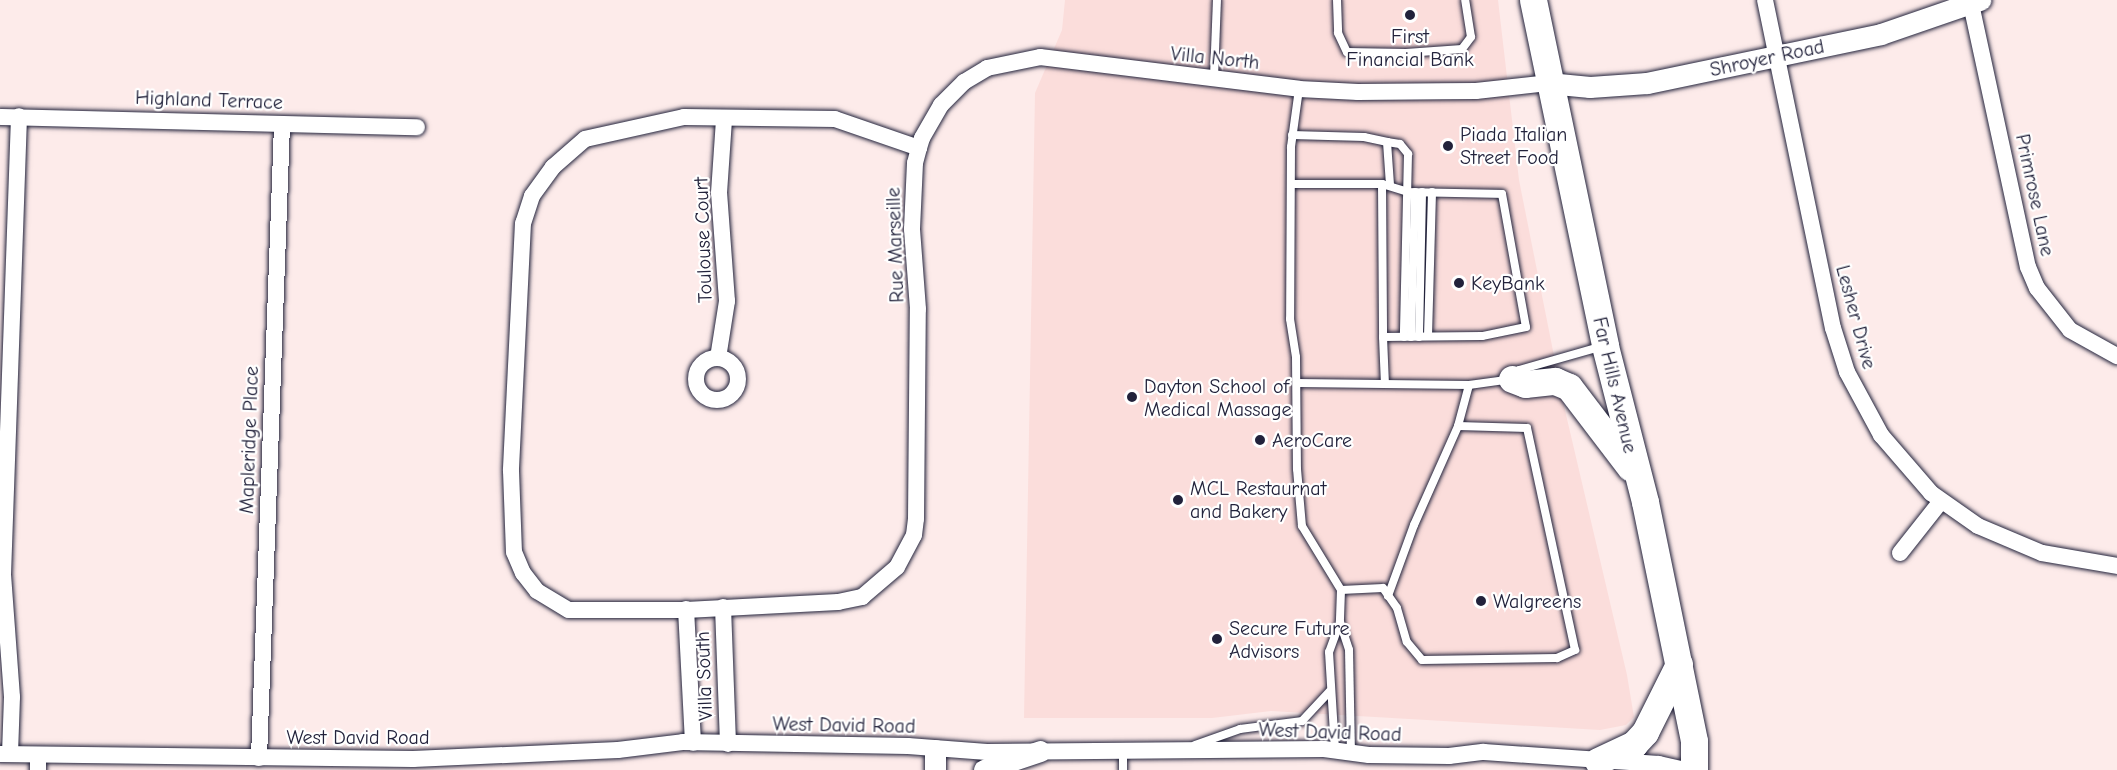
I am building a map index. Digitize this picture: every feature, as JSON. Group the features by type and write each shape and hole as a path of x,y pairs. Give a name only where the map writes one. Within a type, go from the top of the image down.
{"main road":[{"name":"Far Hills Avenue","path":"1533,0 1548,83 1605,346 1635,474 1645,502 1679,664 1694,741 1694,770"},
{"path":"1512,380 1525,384 1555,381 1569,387 1635,474"},
{"path":"1598,761 1634,744 1645,732 1679,664"}],"street":[{"name":"Lesher Drive","path":"1765,0 1833,328 1847,372 1881,435 1910,472 1941,501 2011,542 2078,561 2117,566"},
{"name":"Shroyer Road","path":"1548,83 1635,85 1881,34 1975,2"},
{"name":"Primrose Lane","path":"1975,2 2028,267 2037,288 2070,330 2117,356"},
{"name":"Villa North","path":"919,148 941,105 964,82 987,68 1040,57 1299,89 1476,91 1548,83"},
{"path":"5,754 12,697 3,575 4,391 19,116"},
{"name":"Highland Terrace","path":"0,117 417,127"},
{"name":"Toulouse Court","path":"718,358 727,301 719,194 724,119"},
{"name":"Rue Marseille","path":"835,119 919,148 912,211 918,309 916,519 908,550 897,567 862,597 838,602 686,609 569,610 537,591 517,561 511,525 510,471 523,223 532,196 553,167 585,140 663,120 835,119"},
{"name":"Mapleridge Place","path":"259,758 282,124"},
{"path":"1900,553 1941,501"},
{"name":"Villa South","path":"723,607 728,744"},
{"name":"Villa South","path":"686,609 693,743"},
{"name":"West David Road","path":"5,754 38,762 259,758 413,764 618,750 640,745 693,743 935,760 1040,751 1343,751 1449,756 1484,753 1659,764 1686,770"},
{"path":"984,770 1040,751"}],"lane":[{"path":"1214,77 1217,0"},
{"path":"1337,0 1338,33 1347,52 1462,49 1471,37 1466,0"},
{"path":"1299,89 1292,135 1290,319 1297,383 1297,470 1302,526 1341,590 1340,622 1329,652 1330,691 1343,751"},
{"path":"1292,135 1364,137 1400,144 1408,154 1415,192 1416,337"},
{"path":"1385,384 1383,337 1387,142"},
{"path":"1291,184 1386,184 1415,192 1502,194 1526,327 1482,336 1383,337"},
{"path":"1415,192 1416,337"},
{"path":"1416,337 1432,192"},
{"path":"1297,383 1469,385 1512,380 1519,370 1605,346"},
{"path":"1388,596 1414,525 1458,426 1469,385"},
{"path":"1341,590 1383,588 1397,608 1407,642 1422,660 1569,654 1575,650 1527,428 1458,426"},
{"path":"1340,622 1349,650 1343,751"},
{"path":"1179,751 1240,729 1302,721 1330,691"},
{"path":"1123,752 1123,770"}],"shaded area":[{"path":"1065,0 1498,0 1519,180 1564,406 1627,675 1634,717 1626,725 1600,730 1271,711 1212,718 1024,718 1035,93 1062,30"}],"place":[{"name":"First Financial Bank","path":"1410,15"},
{"name":"Piada Italian Street Food","path":"1448,146"},
{"name":"KeyBank","path":"1459,283"},
{"name":"Dayton School of Medical Massage","path":"1132,397"},
{"name":"AeroCare","path":"1260,440"},
{"name":"MCL Restaurnat and Bakery","path":"1178,500"},
{"name":"Walgreens","path":"1481,601"},
{"name":"Secure Future Advisors","path":"1217,639"}]}
